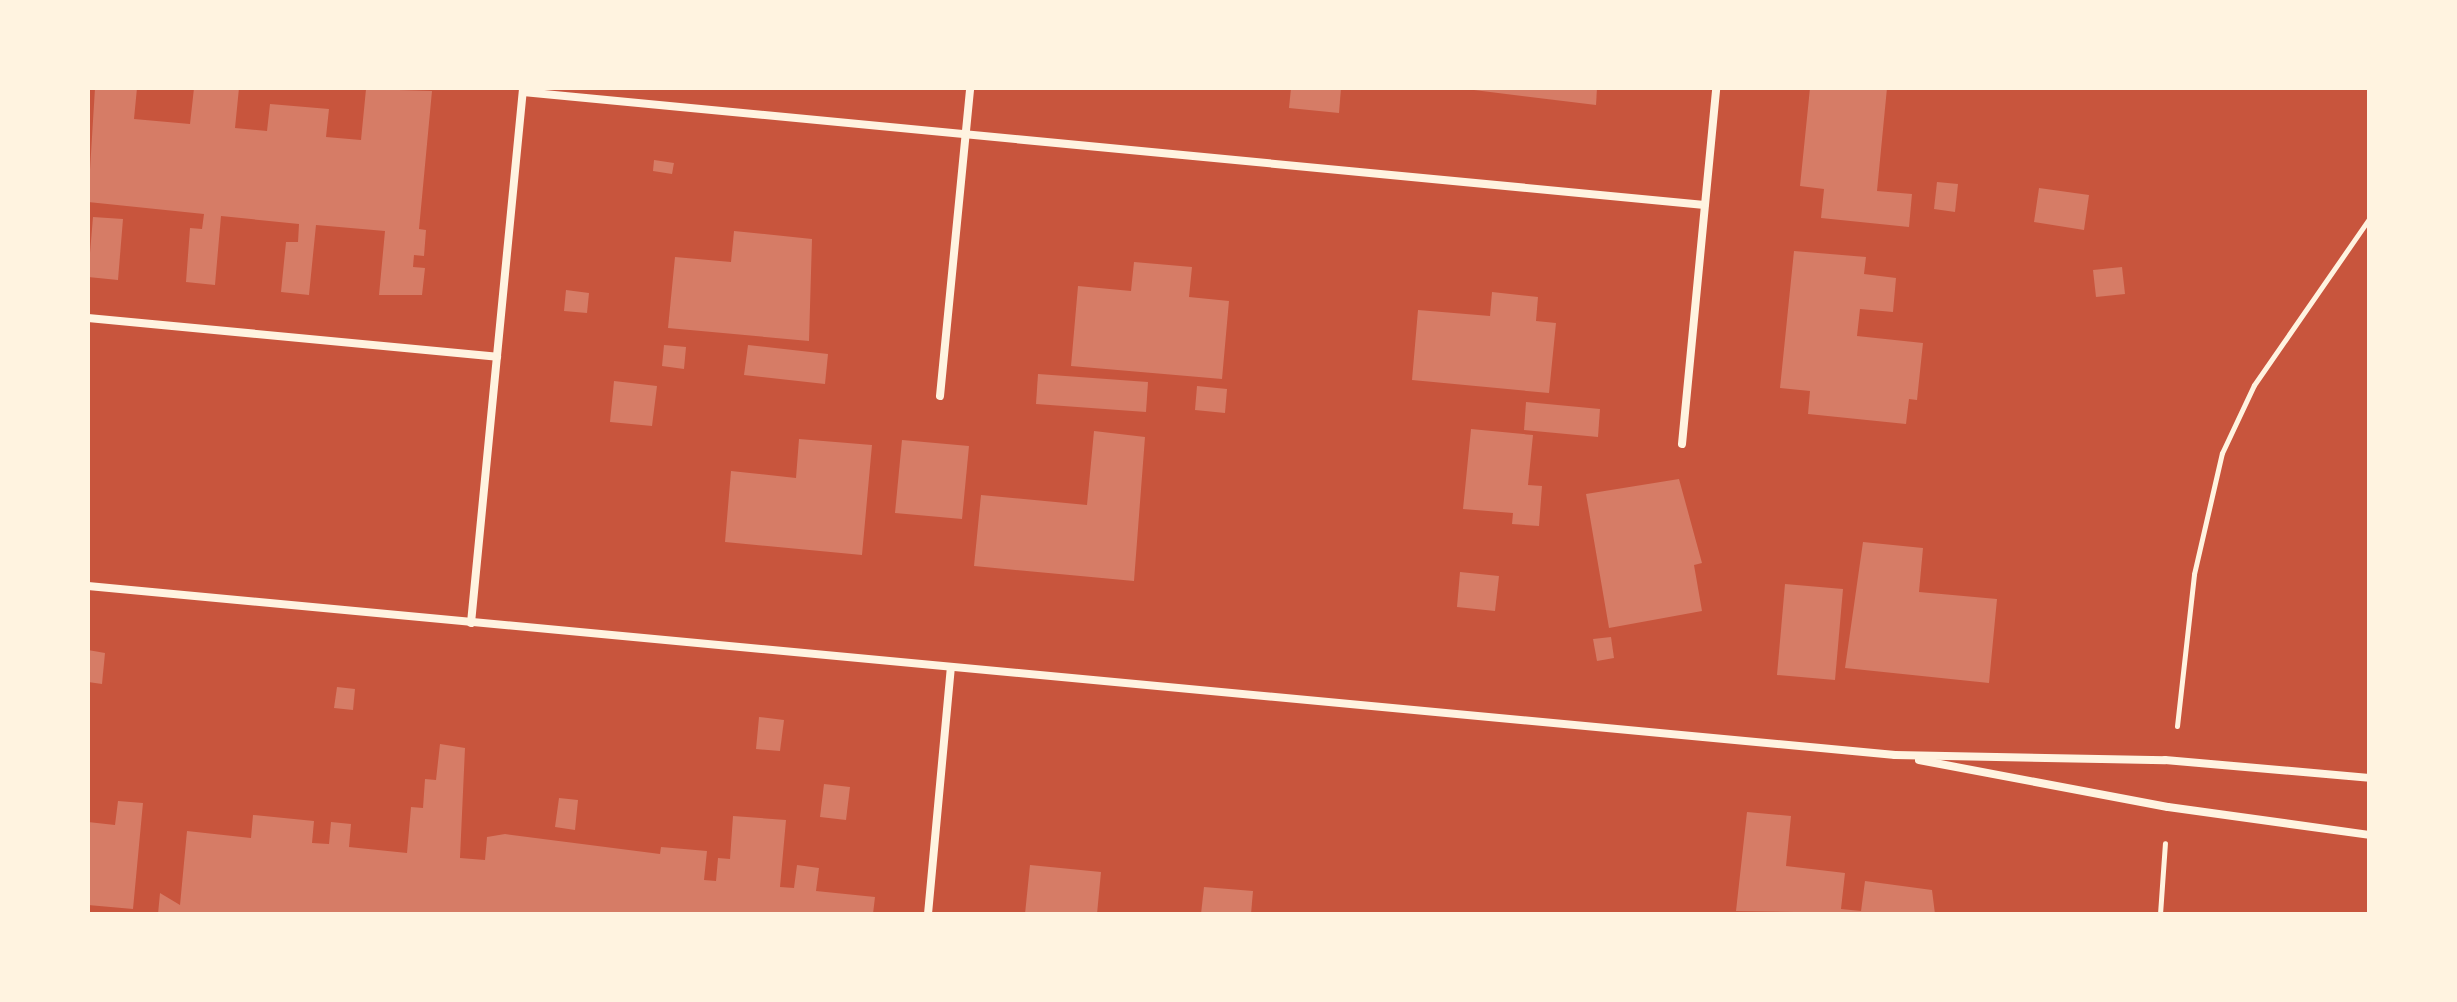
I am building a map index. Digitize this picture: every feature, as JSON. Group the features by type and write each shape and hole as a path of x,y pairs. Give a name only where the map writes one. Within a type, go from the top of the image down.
{"street":[{"path":"940,396 970,88"},
{"path":"1682,444 1716,88"},
{"path":"471,623 523,90 1705,205"},
{"path":"88,318 497,357"},
{"path":"88,586 1895,755 2173,761 2369,778"},
{"path":"928,914 951,667"},
{"path":"1895,755 2168,807 2369,835"}],"path":[{"path":"2173,761 2194,574 2222,453 2254,385 2369,219"},
{"path":"2160,914 2168,807"}],"building":[{"path":"95,88 137,88 134,119 190,124 194,88 239,88 235,128 267,131 270,104 329,109 326,137 361,140 366,89 432,91 419,229 426,230 424,256 414,255 413,267 425,268 422,295 379,295 385,231 316,225 309,295 281,292 286,242 298,242 299,224 221,216 215,285 186,282 190,228 202,229 204,214 88,202"},
{"path":"1291,88 1341,88 1339,113 1289,108"},
{"path":"1458,88 1597,88 1596,105"},
{"path":"1810,88 1887,88 1877,191 1912,194 1909,227 1821,218 1824,189 1800,186"},
{"path":"654,160 674,163 672,174 653,171"},
{"path":"1937,182 1958,184 1955,212 1934,209"},
{"path":"2039,188 2089,195 2084,230 2034,222"},
{"path":"93,217 123,219 118,280 88,277"},
{"path":"734,231 812,239 809,341 668,328 675,257 731,262"},
{"path":"1794,251 1866,257 1864,274 1896,278 1893,312 1860,309 1857,336 1923,343 1917,400 1909,399 1906,424 1808,414 1810,391 1780,388"},
{"path":"1134,262 1192,267 1189,297 1229,301 1222,379 1071,366 1078,286 1131,291"},
{"path":"2122,267 2125,294 2096,297 2093,270"},
{"path":"566,290 589,293 587,313 564,311"},
{"path":"1492,292 1538,297 1536,321 1556,323 1549,393 1412,380 1418,310 1490,316"},
{"path":"664,345 686,347 684,369 662,366"},
{"path":"748,345 828,354 825,384 744,375"},
{"path":"1038,374 1148,382 1146,412 1036,404"},
{"path":"614,381 657,386 652,426 610,422"},
{"path":"1197,386 1227,389 1225,413 1195,410"},
{"path":"1526,402 1600,409 1598,437 1524,430"},
{"path":"1471,429 1533,435 1528,485 1542,486 1539,526 1512,524 1513,513 1463,509"},
{"path":"1094,431 1145,437 1134,581 974,566 981,495 1087,505"},
{"path":"799,439 872,445 862,555 725,542 731,471 796,478"},
{"path":"902,440 969,446 962,519 895,513"},
{"path":"1679,479 1702,563 1694,565 1702,611 1609,628 1586,494"},
{"path":"1863,542 1923,548 1919,592 1997,599 1989,683 1845,668"},
{"path":"1460,572 1499,576 1495,611 1457,607"},
{"path":"1785,584 1843,589 1835,680 1777,675"},
{"path":"1611,637 1614,658 1597,661 1593,639"},
{"path":"88,650 105,653 102,684 88,682"},
{"path":"337,687 355,689 353,710 334,708"},
{"path":"759,717 784,720 780,751 756,749"},
{"path":"440,744 465,748 460,858 485,860 487,837 505,834 660,854 661,847 707,851 704,880 716,881 718,858 730,859 733,816 786,820 780,887 794,888 797,865 819,868 816,891 875,897 873,914 158,914 160,893 180,905 187,831 251,838 253,815 314,821 312,843 329,844 331,822 351,824 349,847 407,853 411,807 423,808 425,779 436,780"},
{"path":"824,784 850,787 846,820 820,817"},
{"path":"559,798 578,800 575,830 555,827"},
{"path":"118,801 143,803 133,909 88,905 88,822 115,825"},
{"path":"1747,812 1791,816 1786,866 1845,873 1841,909 1861,911 1865,881 1932,890 1935,914 1736,911"},
{"path":"1030,865 1101,872 1097,914 1025,914"},
{"path":"1204,887 1253,891 1251,914 1201,914"}]}
